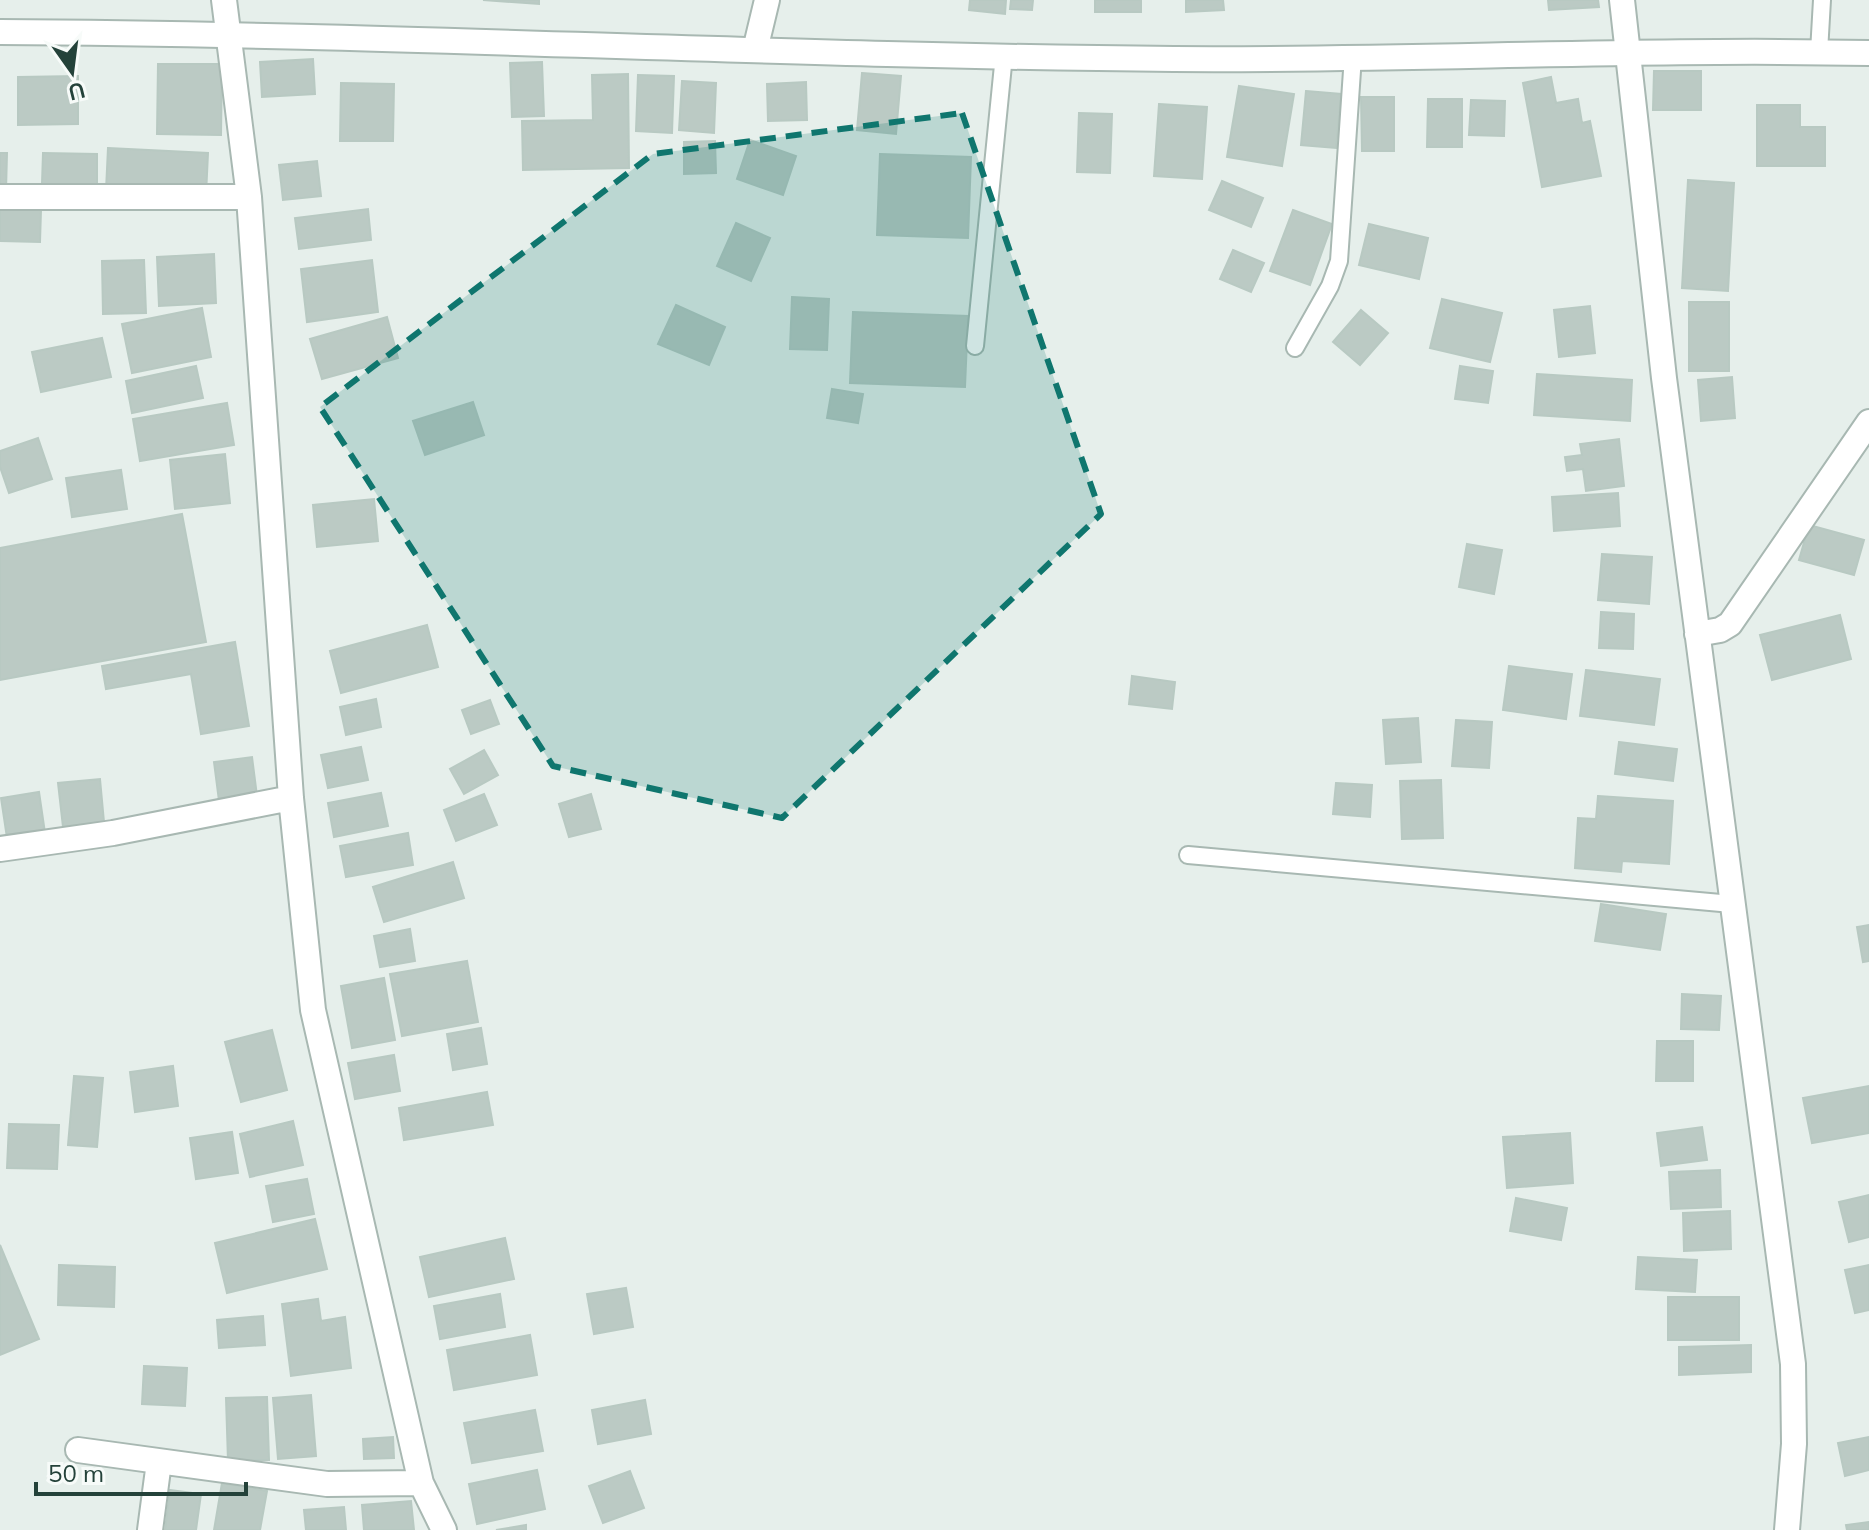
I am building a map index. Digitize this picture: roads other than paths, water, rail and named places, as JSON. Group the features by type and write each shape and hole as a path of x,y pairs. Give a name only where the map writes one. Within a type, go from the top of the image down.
{"street":[{"path":"224,0 249,197 291,798 313,1010 421,1483 444,1530"},
{"path":"755,50 767,0"},
{"path":"1622,0 1697,634 1793,1364 1794,1444 1787,1530"},
{"path":"0,32 227,33 755,50 1177,59 1627,52 1869,53"},
{"path":"0,197 249,197"},
{"path":"1697,634 1720,630 1730,624 1869,422"},
{"path":"0,849 113,833 291,798"},
{"path":"78,1450 327,1484 421,1483"},
{"path":"150,1530 159,1462"}],"lane":[{"path":"1819,52 1822,0"},
{"path":"975,346 1004,55"},
{"path":"1295,348 1330,286 1339,261 1353,56"},
{"path":"1188,855 1732,904"}]}
